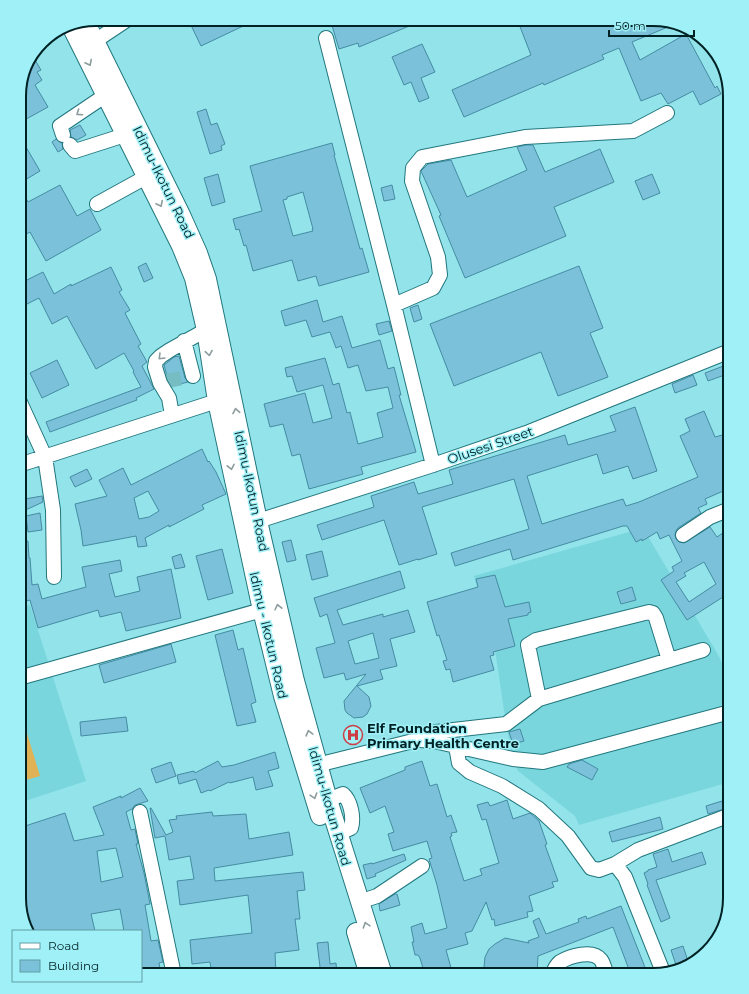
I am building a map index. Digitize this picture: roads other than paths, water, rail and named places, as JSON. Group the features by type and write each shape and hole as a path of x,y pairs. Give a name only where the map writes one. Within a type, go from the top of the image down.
{"main road":[{"name":"Idimu-Ikotun Road","path":"88,27 181,215 208,279 251,522 295,681 311,766 328,800 359,902 366,944 379,968"},
{"name":"Idimu - Ikotun Road","path":"73,30 181,246 194,278 206,330 217,401 251,522 262,610 283,696 311,766 366,944 368,968"}],"street":[{"path":"95,41 118,26"},
{"path":"326,38 433,465"},
{"path":"106,95 60,126 66,140 75,151 125,135"},
{"path":"394,305 433,288 440,275 438,257 412,181 413,168 422,157 525,137 633,131 668,113"},
{"path":"98,204 146,177"},
{"path":"172,415 164,382 155,367 156,361 184,341 206,330"},
{"path":"184,341 191,376 212,372"},
{"name":"Olusesi Street","path":"251,522 433,465 529,432 723,354"},
{"path":"26,463 217,401"},
{"path":"26,415 45,457 53,510 54,577"},
{"path":"682,535 710,518 723,512"},
{"path":"26,676 262,610"},
{"path":"539,699 528,645 536,640 649,612 653,613 656,618 669,660"},
{"path":"311,766 417,740 436,732 506,724 539,699 703,650"},
{"path":"417,740 456,746 513,759 543,762 723,714"},
{"path":"456,746 459,763 470,772 502,786 539,809 568,836 591,868 599,870 615,864 638,850 723,818"},
{"path":"140,812 173,968"},
{"path":"615,864 625,877 661,967"},
{"path":"359,902 377,896 422,866"},
{"path":"554,968 560,962 587,954 594,954 602,960 604,968"}],"tunnel":[{"path":"167,381 188,377"}],"place":[{"name":"Elf Foundation Primary Health Centre","path":"353,735"}]}
